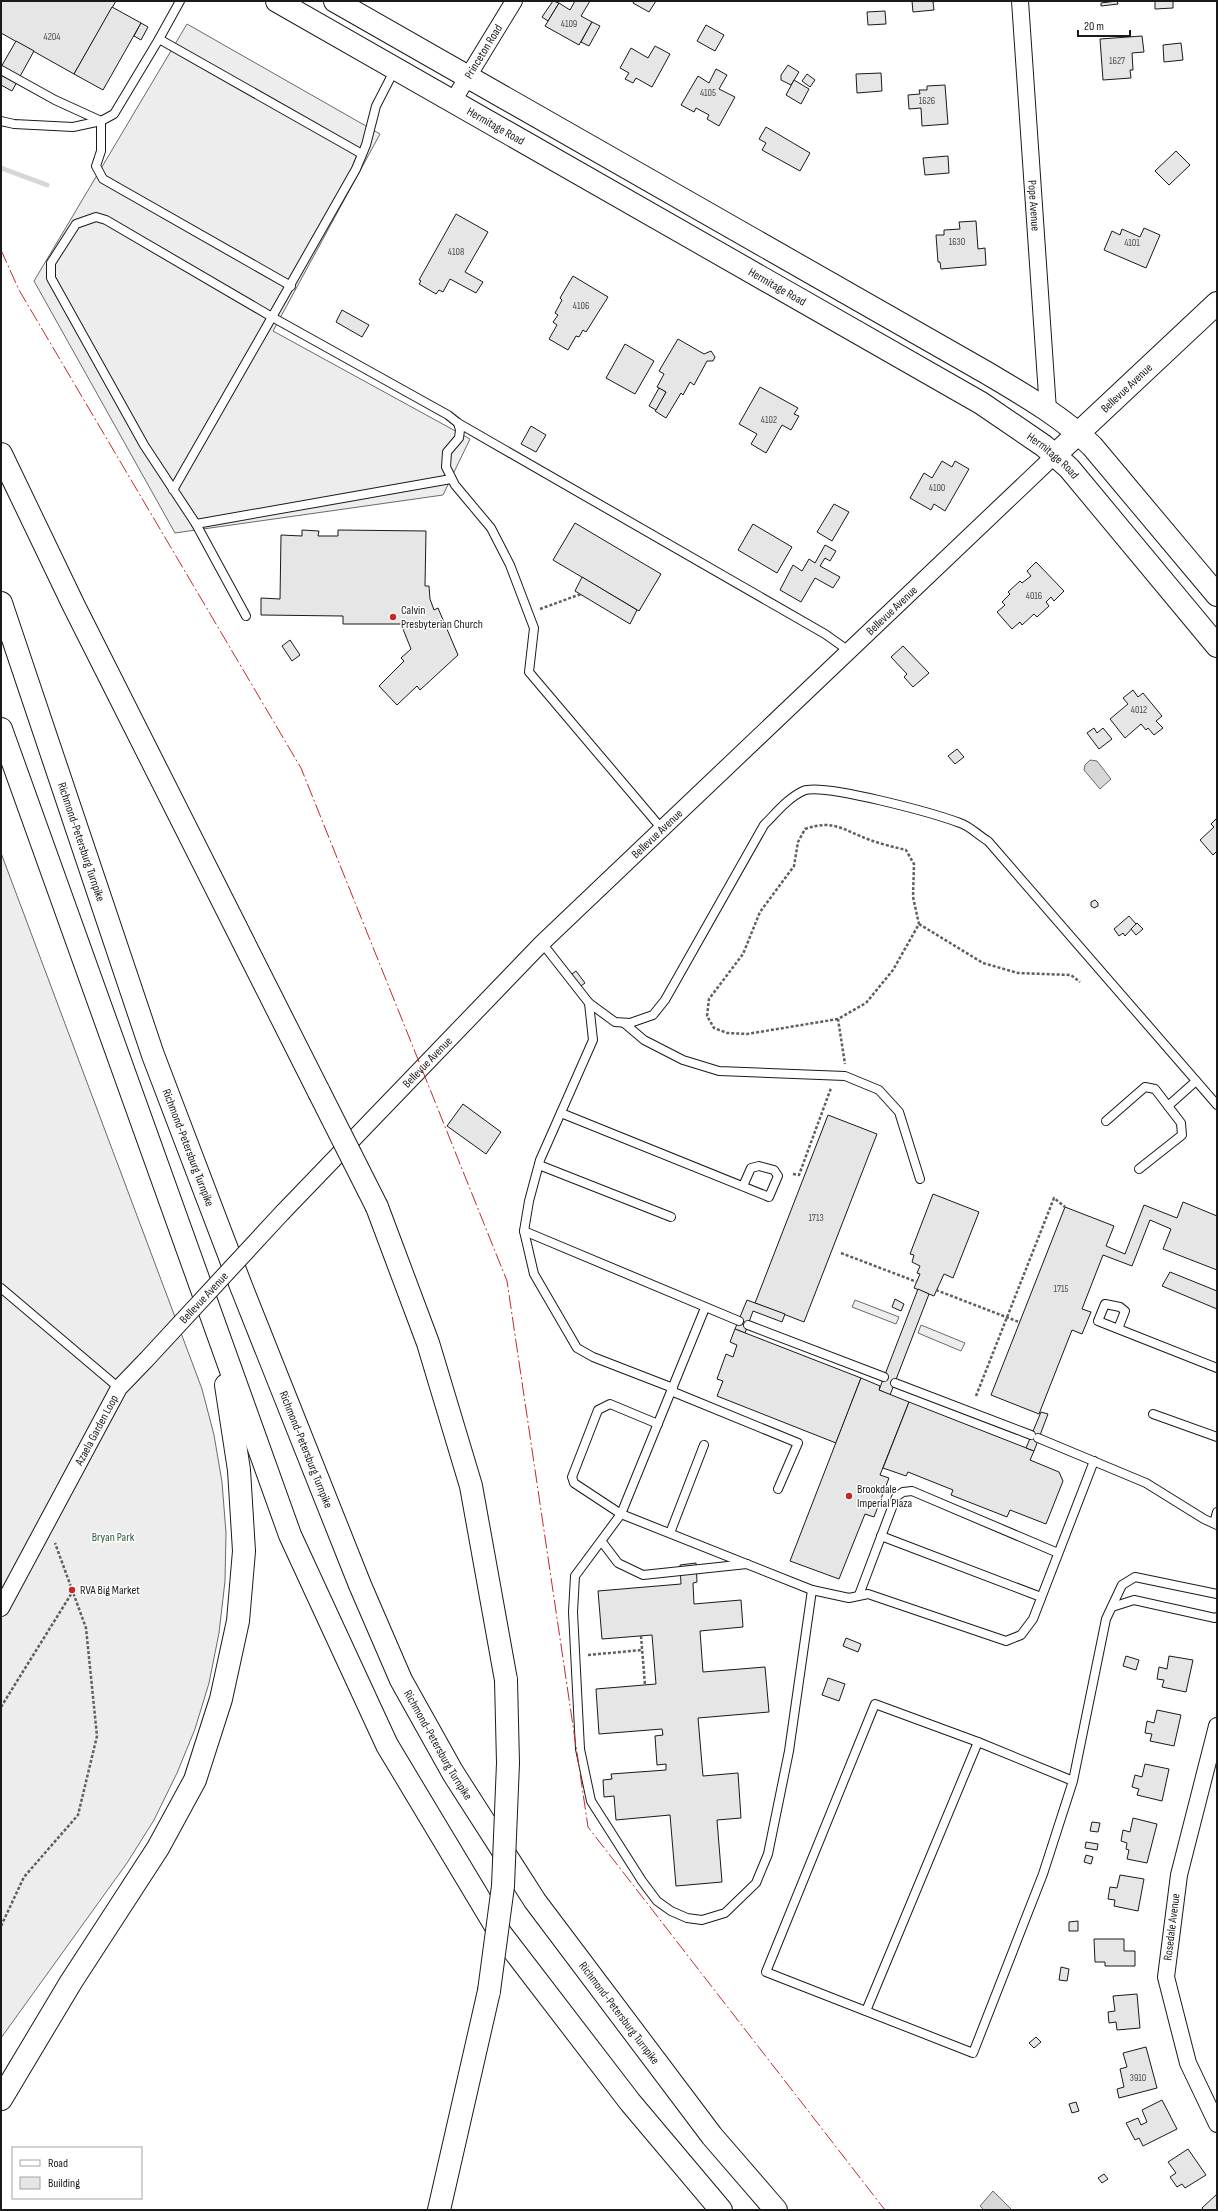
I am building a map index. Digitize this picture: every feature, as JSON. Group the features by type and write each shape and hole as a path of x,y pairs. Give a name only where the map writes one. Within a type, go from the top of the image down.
{"main road":[{"name":"Hermitage Road","path":"277,1 981,403 1020,428 1055,455 1068,468 1217,646"},
{"path":"335,1 988,373 1048,410 1078,433 1101,457 1217,595"},
{"name":"Bellevue Avenue","path":"1055,455 1217,303"},
{"path":"1,454 74,606 377,1207 428,1343 471,1486 506,1680 508,1763 503,1886 488,1992 466,2097 439,2210"},
{"name":"Richmond-Petersburg Turnpike","path":"1,603 153,1056 241,1286 360,1585 401,1680 453,1772 535,1901 712,2136 776,2210"},
{"path":"1,729 290,1535 387,1745 498,1930 630,2102 721,2210"},
{"path":"1,2099 71,1982 158,1848 195,1780 221,1698 238,1621 244,1551 239,1470 218,1334"},
{"path":"1,2077 71,1982"},
{"path":"428,2210 466,2097"}],"street":[{"name":"Princeton Road","path":"453,101 514,1"},
{"name":"Pope Avenue","path":"1020,1 1048,410"},
{"name":"Bellevue Avenue","path":"119,1388 283,1212 542,943 1055,455"},
{"name":"Azaela Garden Loop","path":"1,1608 119,1388"},
{"name":"Rosedale Avenue","path":"1217,1726 1179,1875 1166,1977 1188,2063 1217,2124"}],"lane":[{"path":"1,121 14,124 73,126 101,121 114,114 180,1"},
{"path":"159,39 362,154"},
{"path":"173,490 356,169 376,106 395,68"},
{"path":"1,70 55,100 101,121"},
{"path":"101,121 101,151 96,166 103,179 290,286"},
{"path":"246,616 196,524 144,445 51,278 51,263 76,224 96,217 106,220 272,317 448,415 458,423 825,634 849,651"},
{"path":"458,423 460,430 459,438 446,452 446,467 451,479 491,528 510,564 534,628 529,672 662,830"},
{"path":"196,524 451,479"},
{"path":"542,943 589,1003 615,1022 630,1023 654,1016 665,1000 764,825 782,806 804,790 836,792 903,806 962,823 988,842 1217,1105"},
{"path":"589,1003 593,1040 539,1165 529,1201 524,1231 534,1274 577,1348 593,1358 672,1389 798,1443 778,1489"},
{"path":"624,1023 644,1040 657,1047 683,1060 719,1071 845,1076 879,1090 899,1112 920,1178"},
{"path":"1168,1106 1196,1081"},
{"path":"1106,1121 1146,1087 1155,1089 1181,1123 1182,1135 1140,1169"},
{"path":"561,1113 769,1197 778,1176 774,1170 759,1166 751,1168 743,1186"},
{"path":"539,1165 671,1218"},
{"path":"524,1231 738,1321"},
{"name":"Azaela Garden Loop","path":"1,1288 119,1388"},
{"path":"705,1308 622,1514 575,1576 574,1612 580,1749 591,1801 642,1881 657,1901 671,1911 687,1918 702,1920 725,1913 756,1883 768,1854 788,1751 812,1590"},
{"path":"748,1325 884,1378"},
{"path":"1118,1329 1217,1368"},
{"path":"895,1383 1034,1436 1146,1483 1204,1519 1216,1524 1217,1512"},
{"path":"658,1424 610,1404 598,1410 572,1477 574,1483 579,1488 622,1514 812,1590 849,1598 868,1594 1006,1641 1021,1635 1033,1619 1094,1461"},
{"path":"1153,1414 1217,1437"},
{"path":"670,1533 704,1445"},
{"path":"859,1595 896,1497 903,1492 912,1491 1058,1553"},
{"path":"881,1536 1041,1597"},
{"path":"602,1542 618,1563 643,1575 749,1564"},
{"path":"1073,1781 978,1742 875,1704 766,1972 973,2053 1043,1874 1073,1781 1106,1619 1122,1585 1135,1577 1217,1594"},
{"path":"1112,1607 1134,1600 1215,1618 1217,1616"},
{"path":"866,2011 978,1742"}],"path":[{"path":"528,614 581,594"},
{"path":"820,824 839,826 870,840 906,850 914,864 913,897 919,924 893,970 866,1003 838,1019 747,1034 727,1033 714,1028 707,1016 709,999 743,954 760,912 794,866 798,842 805,829 820,824"},
{"path":"919,924 983,963 1018,974 1071,975 1080,982"},
{"path":"792,1174 799,1176 836,1076 845,1064 838,1019"},
{"path":"976,1396 1054,1198 1065,1207"},
{"path":"841,1253 916,1282"},
{"path":"936,1290 1019,1322"},
{"path":"1,1926 24,1877 78,1815 97,1736 86,1628 47,1520"},
{"path":"1,1707 73,1591"},
{"path":"641,1636 644,1685"},
{"path":"576,1656 642,1650"}],"shaded area":[{"path":"187,24 380,134 273,331 470,439 443,495 175,533 34,281"},
{"path":"1090,760 1097,761 1111,779 1100,789 1084,770 1085,765"},
{"name":"Bryan Park","path":"1,853 202,1389 214,1435 222,1482 226,1533 225,1581 219,1633 209,1683 195,1729 177,1773 154,1820 127,1863 1,2038"},
{"path":"855,1300 899,1317 896,1324 852,1307"},
{"path":"921,1325 965,1343 961,1351 918,1333"},
{"path":"993,2191 1012,2210 984,2210 980,2206"}],"building":[{"path":"1,1 116,1 74,74 1,33"},
{"path":"553,1 559,3 548,21 542,17"},
{"path":"575,1 590,1 581,16 592,22 579,45 545,26 559,3 570,10"},
{"path":"634,1 656,1 649,12 633,3"},
{"path":"912,1 937,1 933,2 934,10 913,12"},
{"path":"1117,1 1118,4 1101,6 1101,3"},
{"path":"1155,1 1173,1 1173,8 1155,9"},
{"path":"112,7 141,23 103,90 74,74"},
{"path":"885,11 886,24 868,25 867,12"},
{"path":"592,22 600,26 589,46 581,42"},
{"path":"141,23 148,27 141,40 134,36"},
{"path":"706,25 724,35 715,51 697,41"},
{"path":"1142,36 1144,52 1132,53 1133,70 1130,70 1131,78 1103,80 1100,39"},
{"path":"16,41 34,51 12,91 1,85 1,67"},
{"path":"1181,43 1183,60 1164,62 1163,45"},
{"path":"655,46 670,54 652,87 636,78 633,83 625,79 629,73 620,68 631,48 648,58"},
{"path":"788,65 799,72 791,85 781,80 781,75"},
{"path":"716,69 727,75 719,89 735,97 719,126 707,119 709,115 696,108 694,112 681,105 698,76 709,83"},
{"path":"881,73 882,91 857,93 856,74"},
{"path":"807,74 815,80 810,87 802,81"},
{"path":"794,80 809,89 801,104 786,95"},
{"path":"945,85 948,124 922,126 921,108 909,109 908,95 920,94 919,90 927,90 927,86"},
{"path":"766,127 810,153 800,171 762,150 766,143 759,139"},
{"path":"1176,151 1190,165 1169,185 1155,171"},
{"path":"948,156 949,173 925,175 923,158"},
{"path":"456,214 488,232 465,272 483,282 476,293 450,279 443,292 439,290 436,294 419,284 421,281 419,280"},
{"path":"976,221 978,249 985,248 986,265 941,269 940,262 938,262 936,235 944,235 944,230 960,229 959,222"},
{"path":"1144,228 1160,235 1146,268 1104,250 1112,231 1120,235 1122,229 1140,237"},
{"path":"573,276 608,297 586,332 583,330 579,337 576,336 568,350 549,339 557,325 553,322 558,315 555,313 562,300 560,298"},
{"path":"342,310 369,325 362,337 336,322"},
{"path":"678,339 704,354 711,351 715,357 713,361 707,361 694,385 690,382 683,395 681,393 666,418 655,411 666,392 657,387 664,374 659,371"},
{"path":"625,344 654,361 635,394 606,378"},
{"path":"760,387 798,408 794,414 799,416 791,430 782,425 766,453 751,444 757,434 739,424"},
{"path":"659,388 666,392 656,410 649,406"},
{"path":"531,426 546,435 536,452 521,444"},
{"path":"942,461 952,467 955,461 969,469 945,511 934,504 931,510 910,498 924,473 932,478"},
{"path":"834,504 849,512 832,541 817,532"},
{"path":"575,523 661,574 639,611 553,560"},
{"path":"753,524 792,547 777,573 738,550"},
{"name":"Calvin Presbyterian Church","path":"302,530 319,531 318,536 338,536 338,530 426,531 425,586 429,586 430,599 434,610 438,608 458,655 420,690 417,686 397,705 379,686 404,661 401,658 411,649 401,624 343,624 343,616 261,615 261,598 280,599 281,535 302,536"},
{"path":"825,545 836,551 830,561 825,558 820,566 840,577 833,588 815,578 801,602 780,590 793,565 802,571 809,559 815,563"},
{"path":"1036,562 1064,591 1054,601 1051,597 1046,602 1049,606 1037,617 1034,614 1022,625 1020,622 1012,629 997,612 1005,605 1002,602 1010,594 1008,592 1020,581 1022,583 1031,576 1027,571"},
{"path":"582,577 637,610 630,624 575,591"},
{"path":"290,640 300,655 292,661 282,646"},
{"path":"903,646 929,673 913,687 904,677 907,674 891,657"},
{"path":"1133,690 1138,697 1143,693 1162,716 1156,721 1163,728 1154,735 1148,728 1146,730 1141,724 1125,738 1110,719 1128,704 1123,698"},
{"path":"1094,728 1097,733 1103,728 1112,739 1099,749 1087,733"},
{"path":"957,749 964,757 955,764 948,756"},
{"path":"1217,818 1217,851 1213,855 1200,840 1214,827 1211,824"},
{"path":"1095,900 1098,903 1098,906 1094,908 1091,906 1091,902"},
{"path":"1129,916 1136,924 1125,936 1123,933 1119,936 1114,929"},
{"path":"1137,923 1143,929 1136,935 1131,929"},
{"path":"576,971 585,983 578,988 569,976"},
{"path":"463,1104 501,1132 486,1154 447,1126"},
{"path":"828,1115 877,1134 804,1322 755,1303"},
{"path":"933,1194 979,1212 953,1278 944,1274 934,1296 914,1288 920,1274 917,1273 920,1266 912,1262 914,1255 910,1254"},
{"path":"1183,1202 1217,1216 1217,1270 1163,1249 1171,1229 1150,1220 1132,1266 1103,1255 1082,1309 1091,1312 1082,1334 1072,1330 1039,1414 991,1395 1065,1207 1114,1226 1106,1246 1125,1254 1144,1205 1177,1218"},
{"path":"1170,1272 1217,1291 1217,1309 1162,1286"},
{"path":"918,1289 929,1294 890,1395 879,1390"},
{"path":"895,1299 904,1304 901,1311 892,1307"},
{"path":"747,1300 785,1314 782,1322 753,1311 745,1333 735,1329"},
{"path":"735,1329 861,1378 836,1443 717,1396 723,1381 717,1379 726,1354 733,1357 737,1345 730,1342"},
{"name":"Brookdale Imperial Plaza","path":"861,1378 880,1386 879,1390 909,1402 880,1475 889,1478 874,1517 865,1514 839,1579 790,1561"},
{"path":"909,1402 1034,1451 1030,1460 1059,1472 1063,1481 1046,1524 1010,1510 1007,1517 951,1495 953,1490 908,1472 906,1476 883,1468"},
{"path":"1041,1412 1048,1414 1034,1451 1026,1448"},
{"path":"696,1563 697,1582 693,1583 694,1604 741,1600 743,1627 700,1631 703,1672 765,1667 769,1712 698,1718 703,1776 738,1773 741,1818 717,1820 722,1882 676,1886 670,1815 616,1820 614,1796 604,1797 603,1780 612,1779 611,1774 666,1770 666,1764 657,1765 655,1736 663,1735 662,1729 599,1734 596,1689 656,1684 652,1635 602,1639 598,1591 681,1584 680,1565"},
{"path":"846,1638 861,1644 858,1652 843,1646"},
{"path":"1126,1656 1139,1660 1136,1670 1123,1666"},
{"path":"1169,1656 1193,1660 1186,1692 1162,1687 1164,1680 1157,1679 1159,1667 1167,1669"},
{"path":"828,1678 845,1684 839,1701 822,1695"},
{"path":"1157,1710 1181,1715 1174,1746 1150,1741 1152,1734 1145,1733 1147,1721 1154,1723"},
{"path":"1145,1764 1169,1769 1162,1801 1137,1795 1139,1789 1132,1787 1135,1775 1142,1777"},
{"path":"1133,1818 1157,1824 1147,1863 1127,1859 1129,1850 1126,1849 1127,1843 1121,1841 1123,1830 1130,1832"},
{"path":"1092,1822 1100,1823 1098,1832 1090,1831"},
{"path":"1086,1842 1098,1844 1097,1850 1085,1848"},
{"path":"1086,1855 1093,1857 1091,1864 1084,1862"},
{"path":"1120,1875 1144,1879 1138,1911 1114,1906 1115,1900 1108,1899 1110,1887 1117,1888"},
{"path":"1078,1921 1078,1931 1069,1931 1069,1922"},
{"path":"1094,1939 1124,1939 1124,1951 1135,1951 1135,1966 1105,1966 1105,1962 1095,1962"},
{"path":"1061,1967 1069,1969 1067,1981 1059,1980"},
{"path":"1137,1994 1140,2028 1117,2030 1116,2022 1109,2023 1108,2012 1115,2011 1113,1996"},
{"path":"1036,2037 1041,2042 1034,2048 1029,2043"},
{"path":"1146,2047 1157,2088 1119,2098 1117,2089 1124,2087 1120,2069 1127,2067 1123,2053"},
{"path":"1162,2100 1177,2129 1143,2146 1139,2138 1135,2140 1126,2123 1138,2118 1141,2125 1147,2122 1142,2110"},
{"path":"1076,2102 1079,2111 1072,2113 1069,2104"},
{"path":"1188,2149 1206,2175 1185,2188 1182,2184 1177,2187 1170,2177 1176,2173 1168,2162"},
{"path":"1104,2174 1108,2179 1102,2183 1098,2178"},
{"path":"1217,2194 1217,2210 1203,2210 1202,2208"}],"waterway":[{"path":"1,168 47,185"}],"power":[{"path":"1,250 19,290 301,768 507,1281 588,1827 885,2210"}],"place":[{"name":"Calvin Presbyterian Church","path":"393,617"},
{"name":"Brookdale Imperial Plaza","path":"849,1496"},
{"name":"RVA Big Market","path":"72,1590"}]}
